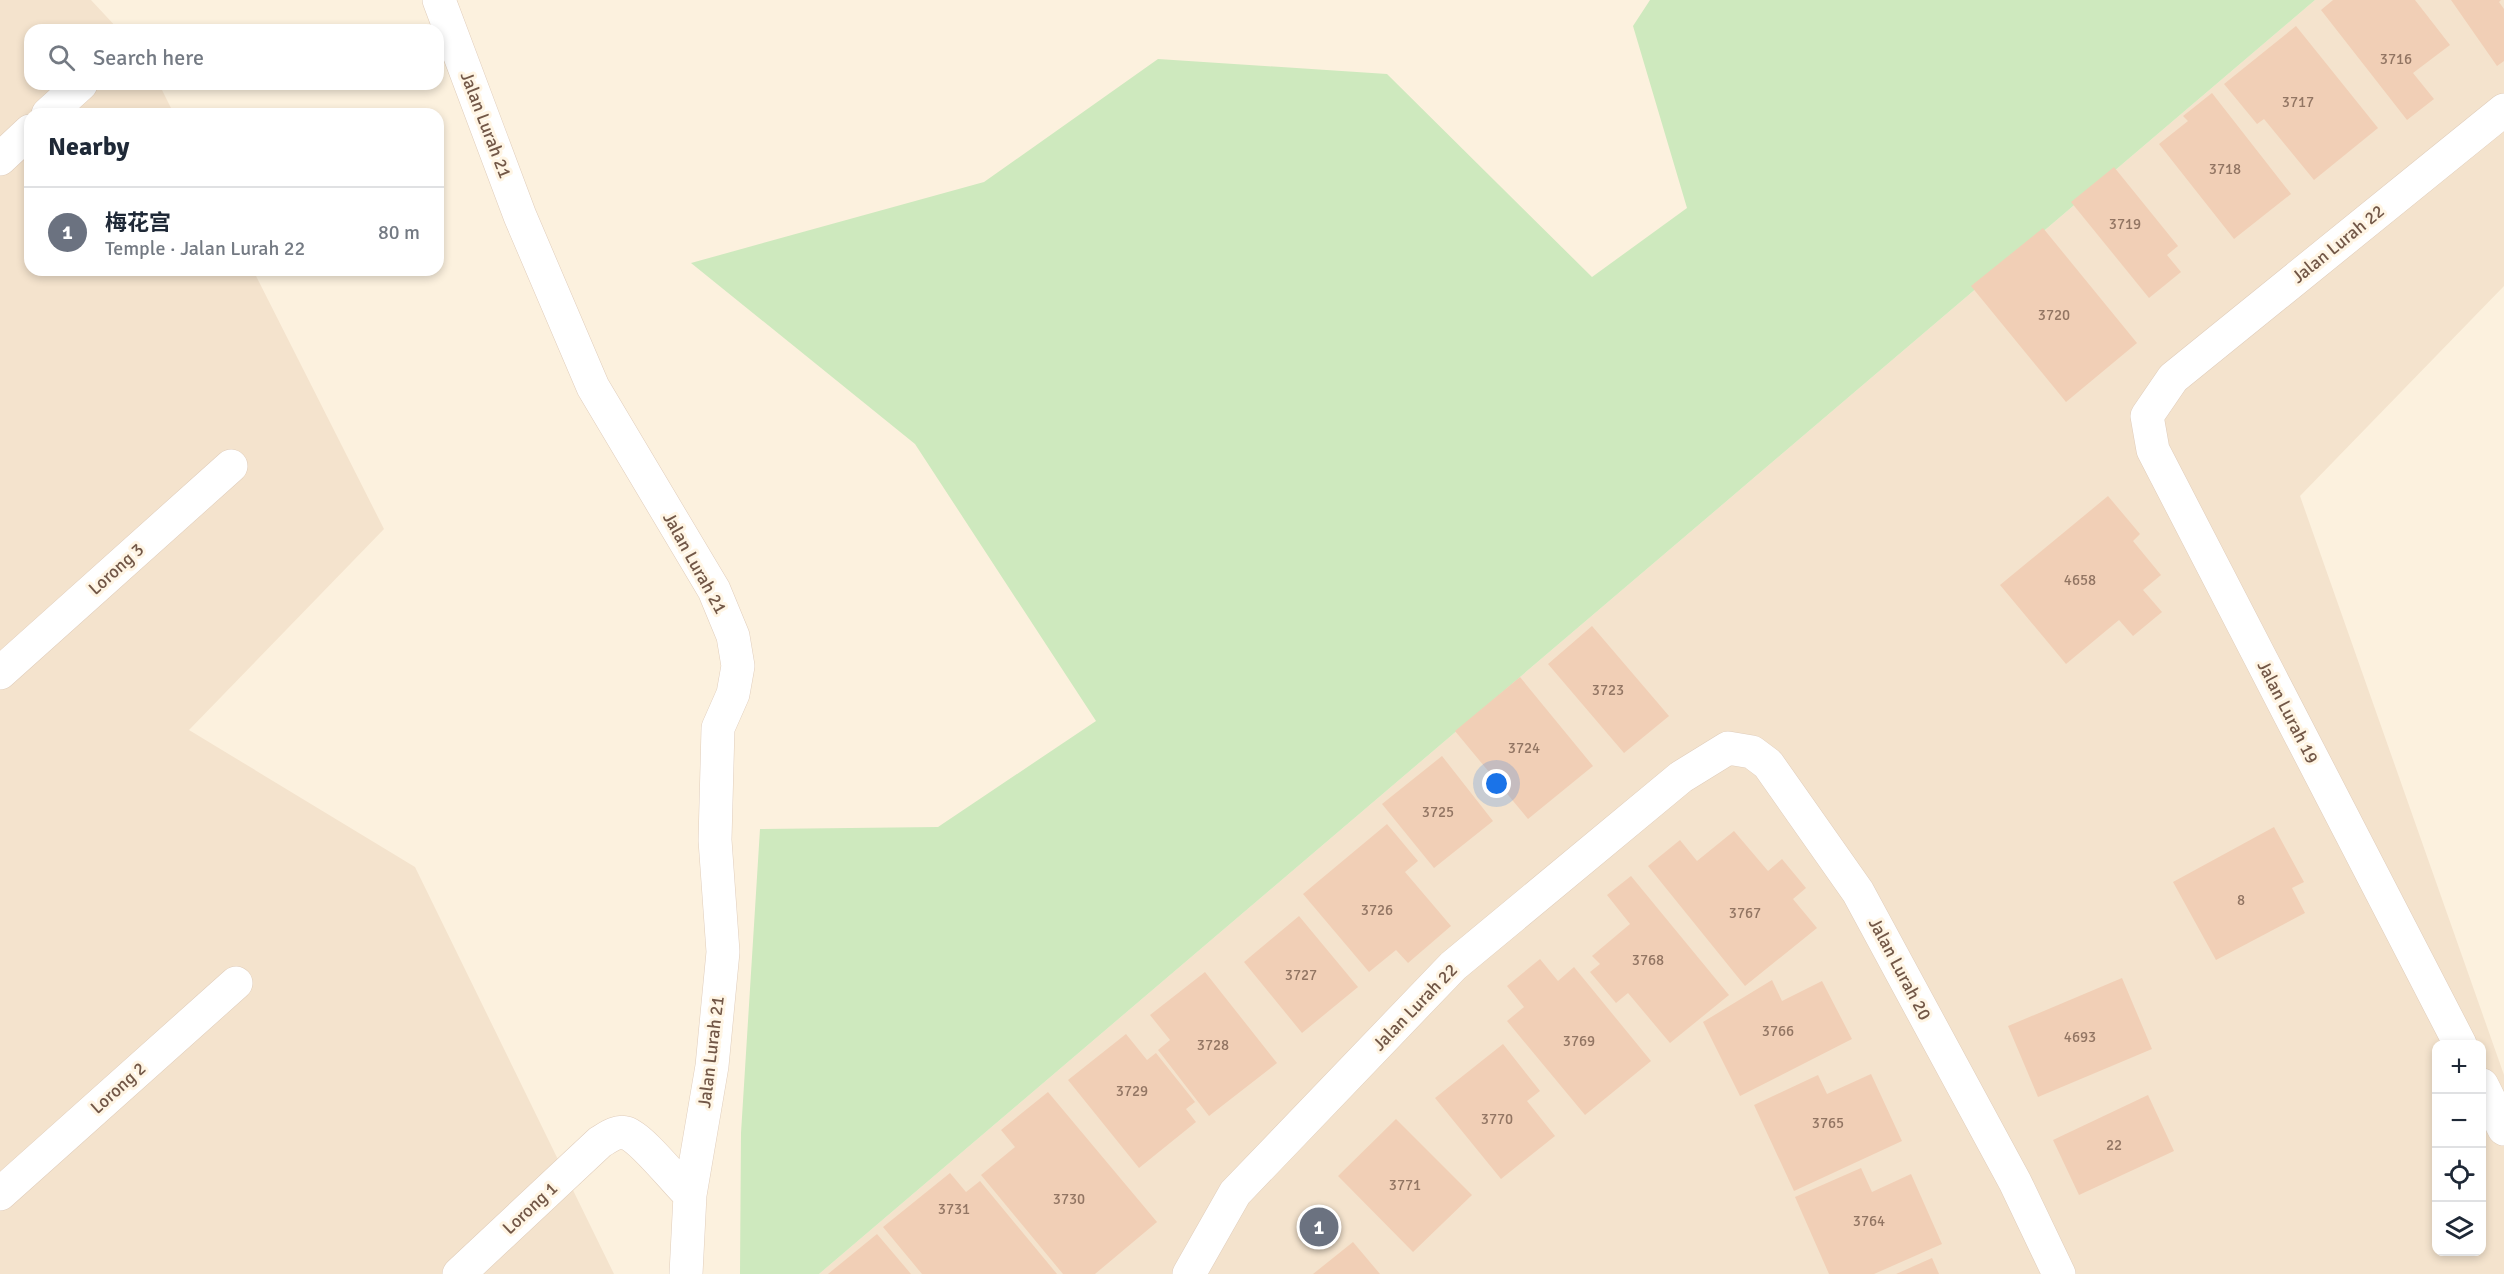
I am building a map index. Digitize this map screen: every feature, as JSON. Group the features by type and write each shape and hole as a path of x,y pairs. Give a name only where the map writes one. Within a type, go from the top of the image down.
{"street":[{"name":"Jalan Lurah 21","path":"439,0 520,216 593,387 714,590 733,636 738,666 733,694 718,728 715,840 723,952 712,1066 690,1195 686,1274"},
{"path":"55,108 74,90"},
{"name":"Jalan Lurah 22","path":"2173,378 2504,111"},
{"path":"0,159 24,137"},
{"name":"Jalan Lurah 19","path":"2173,378 2147,416 2153,450 2458,1040"},
{"name":"Lorong 3","path":"0,673 231,466"},
{"name":"Jalan Lurah 20","path":"1681,777 1728,748 1752,752 1768,764 1858,892 2015,1182 2059,1274"},
{"name":"Jalan Lurah 22","path":"1189,1274 1235,1193 1453,966 1681,777"},
{"name":"Lorong 2","path":"0,1194 236,983"},
{"path":"2486,1094 2504,1129"},
{"name":"Lorong 1","path":"459,1274 600,1142 616,1133 625,1132 638,1141 690,1195"}],"shaded area":[{"path":"0,0 91,0 113,24 24,24 24,90 162,90 171,108 24,108 24,276 256,276 384,529 189,730 415,867 614,1274 0,1274"},
{"path":"2315,0 2504,0 2504,286 2300,496 2504,1075 2504,1274 819,1274"}],"green space":[{"path":"1650,0 2315,0 819,1274 740,1274 741,1133 760,829 938,827 1096,721 915,444 691,263 984,182 1158,59 1387,74 1592,277 1687,208 1633,26"}],"building":[{"path":"2333,0 2415,0 2450,45 2413,73 2434,99 2407,120 2321,10"},
{"path":"2451,0 2501,0 2499,2 2504,9 2504,61 2497,66"},
{"path":"2296,26 2378,128 2314,180 2264,119 2257,124 2224,84"},
{"path":"2212,93 2291,194 2234,239 2159,144 2188,121 2183,116"},
{"path":"2114,167 2178,246 2167,255 2181,272 2149,298 2071,202"},
{"path":"2043,228 2137,343 2066,402 1971,286"},
{"path":"2108,496 2140,534 2133,541 2161,575 2143,590 2162,612 2133,636 2119,620 2066,664 2000,585"},
{"path":"1592,626 1669,716 1624,753 1548,664"},
{"path":"1520,677 1593,766 1528,819 1455,731"},
{"path":"1442,756 1493,821 1434,868 1382,804"},
{"path":"1387,824 1418,861 1405,872 1451,926 1408,963 1396,950 1369,972 1303,894"},
{"path":"2274,827 2304,882 2292,888 2305,913 2216,960 2173,882"},
{"path":"1734,831 1768,871 1782,859 1806,888 1793,899 1817,928 1745,986 1648,866 1680,840 1697,861"},
{"path":"1631,876 1729,995 1670,1043 1628,993 1616,1003 1590,972 1600,964 1592,956 1630,924 1607,895"},
{"path":"1299,916 1358,987 1302,1033 1244,962"},
{"path":"1540,959 1558,981 1574,967 1651,1061 1585,1115 1507,1021 1524,1007 1507,986"},
{"path":"1205,972 1277,1063 1209,1116 1158,1050 1170,1040 1150,1015"},
{"path":"2122,978 2152,1049 2038,1097 2008,1026"},
{"path":"1772,980 1782,1001 1822,981 1852,1039 1740,1096 1703,1022"},
{"path":"1126,1034 1147,1060 1156,1053 1195,1102 1186,1109 1196,1122 1139,1168 1068,1080"},
{"path":"1503,1044 1540,1091 1527,1101 1555,1136 1501,1179 1435,1098"},
{"path":"1871,1074 1902,1141 1794,1191 1754,1105 1818,1075 1827,1094"},
{"path":"1048,1092 1157,1222 1095,1274 1063,1274 981,1175 1015,1147 1001,1130"},
{"path":"2148,1095 2174,1151 2079,1195 2053,1140"},
{"path":"1396,1119 1472,1195 1413,1252 1338,1176"},
{"path":"1861,1168 1872,1192 1911,1174 1942,1244 1874,1274 1829,1274 1795,1197"},
{"path":"950,1173 966,1192 980,1181 1057,1274 922,1274 883,1227"},
{"path":"877,1234 911,1274 828,1274"},
{"path":"1353,1242 1380,1274 1313,1274"},
{"path":"1932,1258 1939,1274 1896,1274"}],"place":[{"name":"梅花宫","path":"1319,1227"}]}
